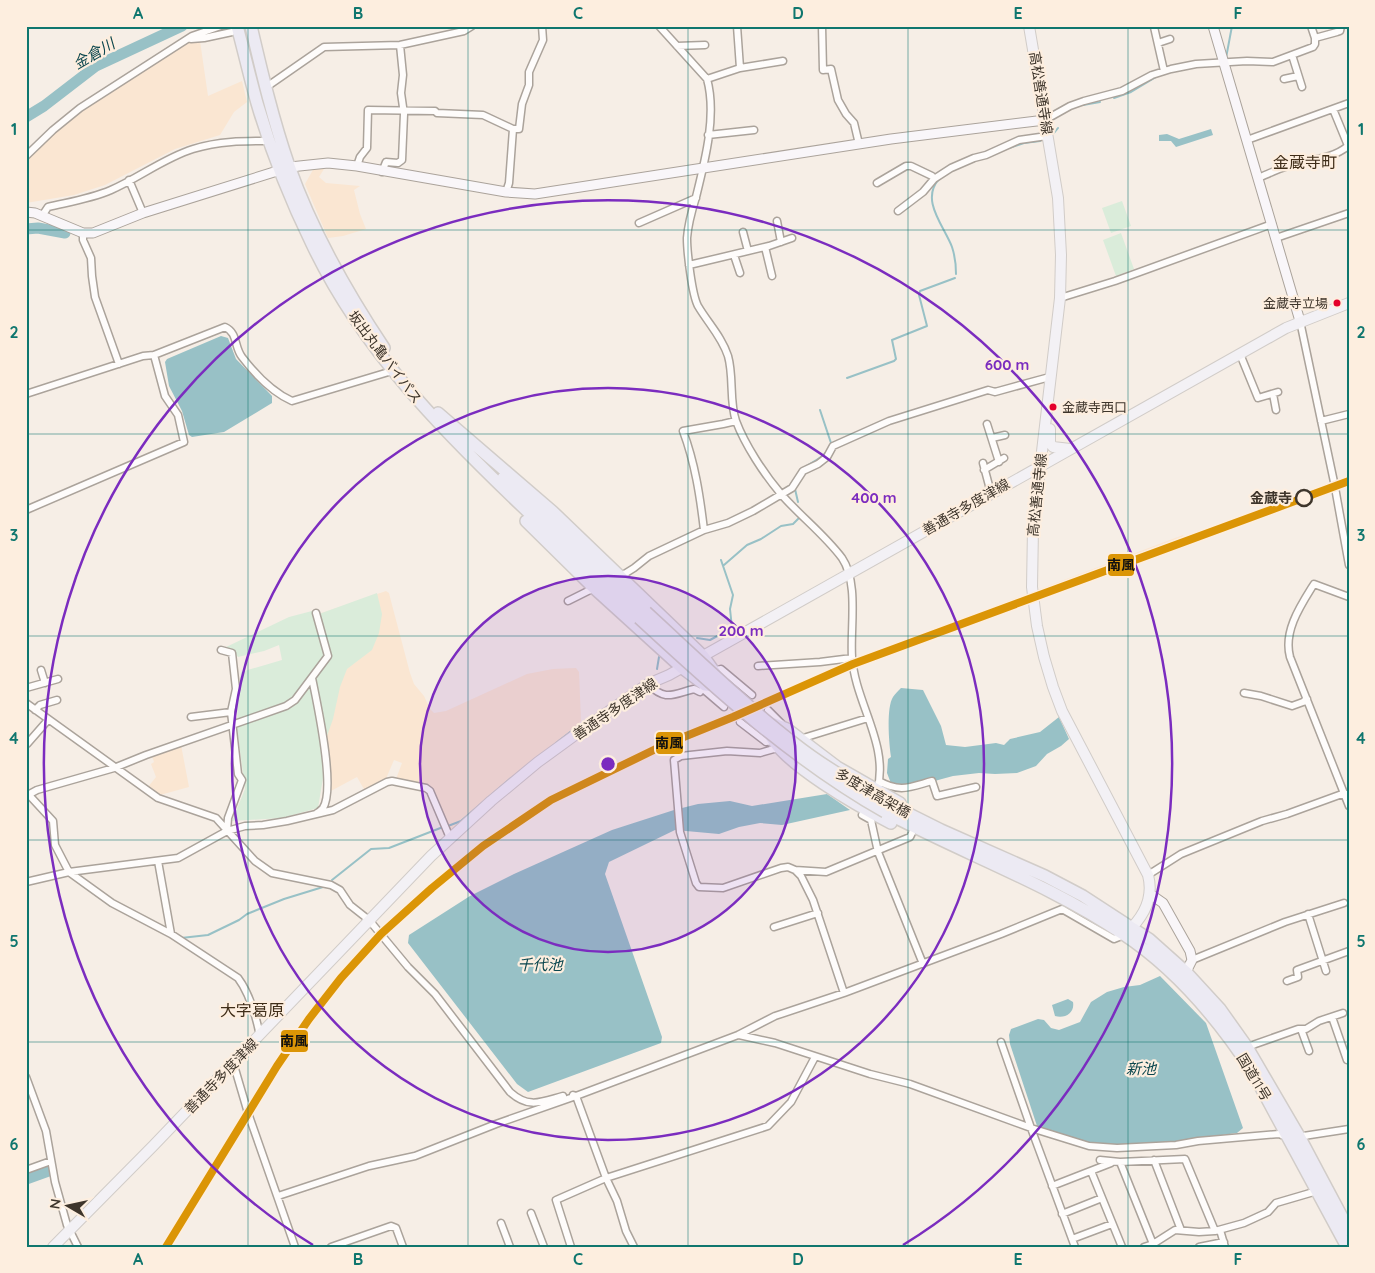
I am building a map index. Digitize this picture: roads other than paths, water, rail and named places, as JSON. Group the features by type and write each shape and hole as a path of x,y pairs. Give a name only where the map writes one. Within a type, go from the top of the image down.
{"highway":[{"name":"坂出丸亀バイパス","path":"251,26 285,169 312,245 353,317 409,392 476,463 643,615"},
{"name":"坂出丸亀バイパス","path":"235,29 270,141 321,241 358,308 384,348 414,387 438,413 643,615"},
{"path":"409,392 434,426 480,476 701,688 718,685 714,670 703,656 553,512 438,413"},
{"name":"多度津高架橋","path":"643,615 722,695 824,775 887,808 942,841 1039,886 1128,931"},
{"path":"1083,896 1054,876 906,806 878,786 837,767 800,739 766,719 767,727 776,744 814,777 865,810 1071,906 1090,913"},
{"name":"多度津高架橋","path":"887,808 1045,876 1083,896 1128,931"},
{"name":"国道11号","path":"1128,931 1154,944 1186,972 1220,1009 1247,1046 1322,1190 1347,1247"},
{"name":"国道11号","path":"1128,931 1213,1017 1236,1046 1294,1137"},
{"name":"国道11号","path":"1322,1190 1349,1230"}],"main road":[{"name":"高松善通寺線","path":"1029,26 1058,198 1061,255 1060,298 1033,528 1032,587 1037,626 1052,687 1075,737 1148,875 1150,894 1143,913 1128,931"},
{"name":"善通寺多度津線","path":"53,1247 260,1036 369,920 450,838 538,762 648,684 669,675 1040,465 1300,321 1349,303"},
{"path":"1048,396 1051,405 1050,443 1059,448 1070,449"},
{"path":"1042,451 1046,456 1055,457"},
{"path":"1018,478 1027,478 1035,483 1031,517 1033,528"}],"street":[{"path":"26,156 80,108 187,39 221,26"},
{"path":"265,88 324,47 400,45 464,31 472,26"},
{"path":"357,166 360,157 368,148 368,110 435,111 437,113 483,115 513,129 519,129 522,104 529,85 529,72 543,40 542,26"},
{"path":"659,26 707,79 712,102 703,169 688,226 689,265 697,304 714,330 728,358 736,421 759,465 781,494 813,525 843,559 849,574 854,608 852,658 858,690 880,756 878,786 862,815 871,820 878,850 922,964"},
{"path":"737,26 740,68"},
{"path":"822,26 823,70 831,69 838,100 854,123 859,144"},
{"path":"1213,26 1300,321 1349,565"},
{"path":"26,212 42,216 83,233 93,233 144,212 285,169 328,163 357,166 382,172 506,192 535,194 556,192 859,144 1045,120 1084,100 1122,91 1152,75 1164,71 1196,64 1247,61 1273,62 1313,47 1315,38 1311,26"},
{"path":"1315,38 1340,31 1341,26"},
{"path":"1154,27 1164,71"},
{"path":"187,39 204,38 235,29"},
{"path":"1158,42 1170,39"},
{"path":"382,172 386,162 398,163 402,160 403,110 401,93 403,75 400,45"},
{"path":"676,46 705,45"},
{"path":"1292,55 1302,87"},
{"path":"707,79 740,68 783,61"},
{"path":"1284,79 1298,76"},
{"path":"1247,140 1349,103"},
{"path":"1258,178 1289,166 1332,156 1348,147 1333,109"},
{"path":"506,192 509,183 513,129"},
{"path":"708,135 754,130"},
{"path":"898,211 923,192 934,179 961,163 986,155 1018,140 1048,136"},
{"path":"42,216 48,207 91,198 113,189 192,149 218,143 270,141"},
{"path":"878,182 906,166 911,166 932,176 934,179"},
{"path":"128,180 144,212"},
{"path":"639,223 696,198"},
{"path":"1276,238 1349,213"},
{"path":"777,221 781,242"},
{"path":"1060,298 1115,282 1272,224"},
{"path":"743,232 748,251"},
{"path":"83,233 83,240 91,258 95,297 119,364"},
{"path":"689,265 765,247 792,238"},
{"path":"765,247 772,276"},
{"path":"734,255 740,273"},
{"path":"26,394 143,356 154,355 225,327 234,333 240,355 278,393 292,400 392,371"},
{"path":"1240,354 1250,386 1258,398 1276,393 1276,410"},
{"path":"26,510 184,442 178,415 165,396 154,355"},
{"path":"619,577 649,556 704,530 728,523 792,488 803,471 818,464 827,457 833,446 889,421 988,390 995,392 1046,378"},
{"path":"1321,421 1349,414"},
{"path":"704,530 690,449 683,431 736,421"},
{"path":"987,424 1002,460 984,466 991,493"},
{"path":"992,438 1005,435"},
{"path":"1349,597 1314,584 1299,608 1290,633 1288,650 1346,794 1349,806"},
{"path":"568,601 596,587"},
{"path":"260,1036 251,1004 238,978 172,934 112,903 69,872 55,845 53,821 28,795 37,790 114,768 286,706 295,700 328,656 316,613"},
{"path":"221,650 232,653 236,689 231,712 232,725 238,774 242,780 228,818 227,831"},
{"path":"758,666 852,658"},
{"path":"701,688 714,670 721,669 752,695"},
{"path":"41,670 45,683"},
{"path":"312,678 327,767 328,784 323,807 316,814"},
{"path":"26,688 58,679"},
{"path":"648,684 661,694 669,696 701,688 724,707"},
{"path":"1244,693 1261,696 1292,706 1307,699"},
{"path":"35,710 40,705 57,700"},
{"path":"26,703 158,798 216,818 255,861 272,873 331,885 340,890 350,905 369,920 408,967 434,994 517,1099 532,1104 570,1094 576,1096"},
{"path":"191,717 231,712"},
{"path":"868,718 800,739 776,744 760,753 728,751 676,758 674,760 680,832 696,883 699,887 723,888 788,867 795,870 826,872 910,837 912,833"},
{"path":"27,744 48,720"},
{"path":"740,722 766,742 776,744"},
{"path":"776,744 785,729"},
{"path":"26,882 69,872 178,858 227,831 245,826 287,822 334,810 392,781 404,782 426,788 430,791 450,838"},
{"path":"878,786 900,789 932,781 936,796 948,797 976,787"},
{"path":"1148,875 1181,854 1262,821 1346,794"},
{"path":"158,861 172,934"},
{"path":"795,870 801,876 813,900 844,993"},
{"path":"1150,894 1163,903 1190,951 1192,960 1186,972"},
{"path":"1192,960 1285,922 1344,903"},
{"path":"278,1196 369,1166 415,1156 496,1124 738,1035 775,1016 922,964 1062,908 1114,939 1128,931"},
{"path":"774,927 818,913"},
{"path":"1308,914 1326,972"},
{"path":"1287,981 1298,977 1297,970 1349,951"},
{"path":"1247,1046 1306,1028 1343,1013"},
{"path":"1332,1017 1344,1044 1347,1060"},
{"path":"1301,1029 1309,1051"},
{"path":"738,1035 775,1043 870,1074 910,1084 1031,1128 1090,1146 1117,1148 1176,1145 1198,1141 1279,1134 1294,1137 1349,1129"},
{"path":"1001,1042 1075,1247"},
{"path":"571,1247 556,1200 606,1178 768,1126 790,1102 815,1057"},
{"path":"233,1062 248,1113 295,1247"},
{"path":"26,1077 46,1131 55,1182 70,1231 78,1247"},
{"path":"576,1096 634,1247"},
{"path":"1100,1160 1117,1162 1185,1159 1224,1244 1199,1247"},
{"path":"1154,1160 1181,1230"},
{"path":"26,1170 51,1161"},
{"path":"1052,1186 1117,1162"},
{"path":"1117,1162 1156,1244"},
{"path":"1091,1171 1122,1247"},
{"path":"1144,1247 1156,1244 1175,1230 1217,1231 1244,1223 1268,1212 1276,1203 1322,1190"},
{"path":"1062,1214 1102,1198"},
{"path":"531,1213 544,1247"},
{"path":"501,1223 510,1247"},
{"path":"1072,1239 1112,1224"},
{"path":"330,1247 390,1226 396,1228 403,1247"}],"water":[{"path":"1211,129 1213,135 1176,147 1171,141 1159,141 1159,135 1167,134 1179,139"},
{"path":"221,336 228,338 236,359 272,396 272,403 224,432 192,437 189,435 182,411 169,386 165,362 167,359"},
{"path":"901,688 923,690 941,726 946,745 965,747 996,743 1004,745 1010,739 1040,732 1059,717 1069,739 1047,754 1036,766 1017,773 979,773 953,776 905,789 892,786 887,773 888,759 891,757 889,709 893,697"},
{"name":"千代池","path":"827,794 850,810 782,825 760,823 739,827 719,834 675,830 609,862 605,874 662,1037 661,1043 528,1092 517,1084 408,943 409,935 470,896 612,830 698,804 730,801 752,806"},
{"name":"新池","path":"1160,976 1206,1023 1243,1128 1237,1133 1164,1144 1127,1146 1085,1142 1037,1126 1010,1044 1009,1035 1011,1029 1038,1019 1044,1020 1051,1028 1059,1030 1080,1022 1091,1002 1107,992 1140,985"},
{"path":"1068,999 1073,1002 1071,1012 1062,1017 1055,1016 1052,1005"},
{"path":"45,1165 49,1167 51,1176 26,1185 26,1173"}],"waterway":[{"name":"金倉川","path":"26,117 44,106 96,66 182,26"},
{"path":"1226,58 1232,26"},
{"path":"1114,98 1131,92 1156,77"},
{"path":"1083,105 1100,102"},
{"path":"1054,133 1058,128"},
{"path":"1009,148 1024,143 1040,141"},
{"path":"939,179 934,187 933,204 935,213 952,247 956,274"},
{"path":"26,229 38,228 65,233"},
{"path":"847,378 894,361 896,359 892,340 927,326 919,295 920,291 955,278"},
{"path":"820,410 831,443"},
{"path":"797,475 827,451"},
{"path":"795,489 798,502"},
{"path":"724,565 747,545 761,539 781,526 793,524 800,517"},
{"path":"697,638 710,640 732,628 730,609 733,595 721,560"},
{"path":"657,669 659,657"},
{"path":"556,743 578,726"},
{"path":"448,826 461,821 511,778"},
{"path":"332,880 371,849 389,848 443,827"},
{"path":"83,886 111,906"},
{"path":"181,938 208,935 247,914 284,899 323,887"}],"railway":[{"path":"1096,574 1117,564 1349,477"}],"place":[{"name":"金蔵寺立場","path":"1337,303"},
{"name":"金蔵寺西口","path":"1053,407"},
{"name":"金蔵寺","path":"1304,498"}],"district":[{"name":"金蔵寺町","path":"1305,162"},
{"name":"大字葛原","path":"252,1010"}]}
